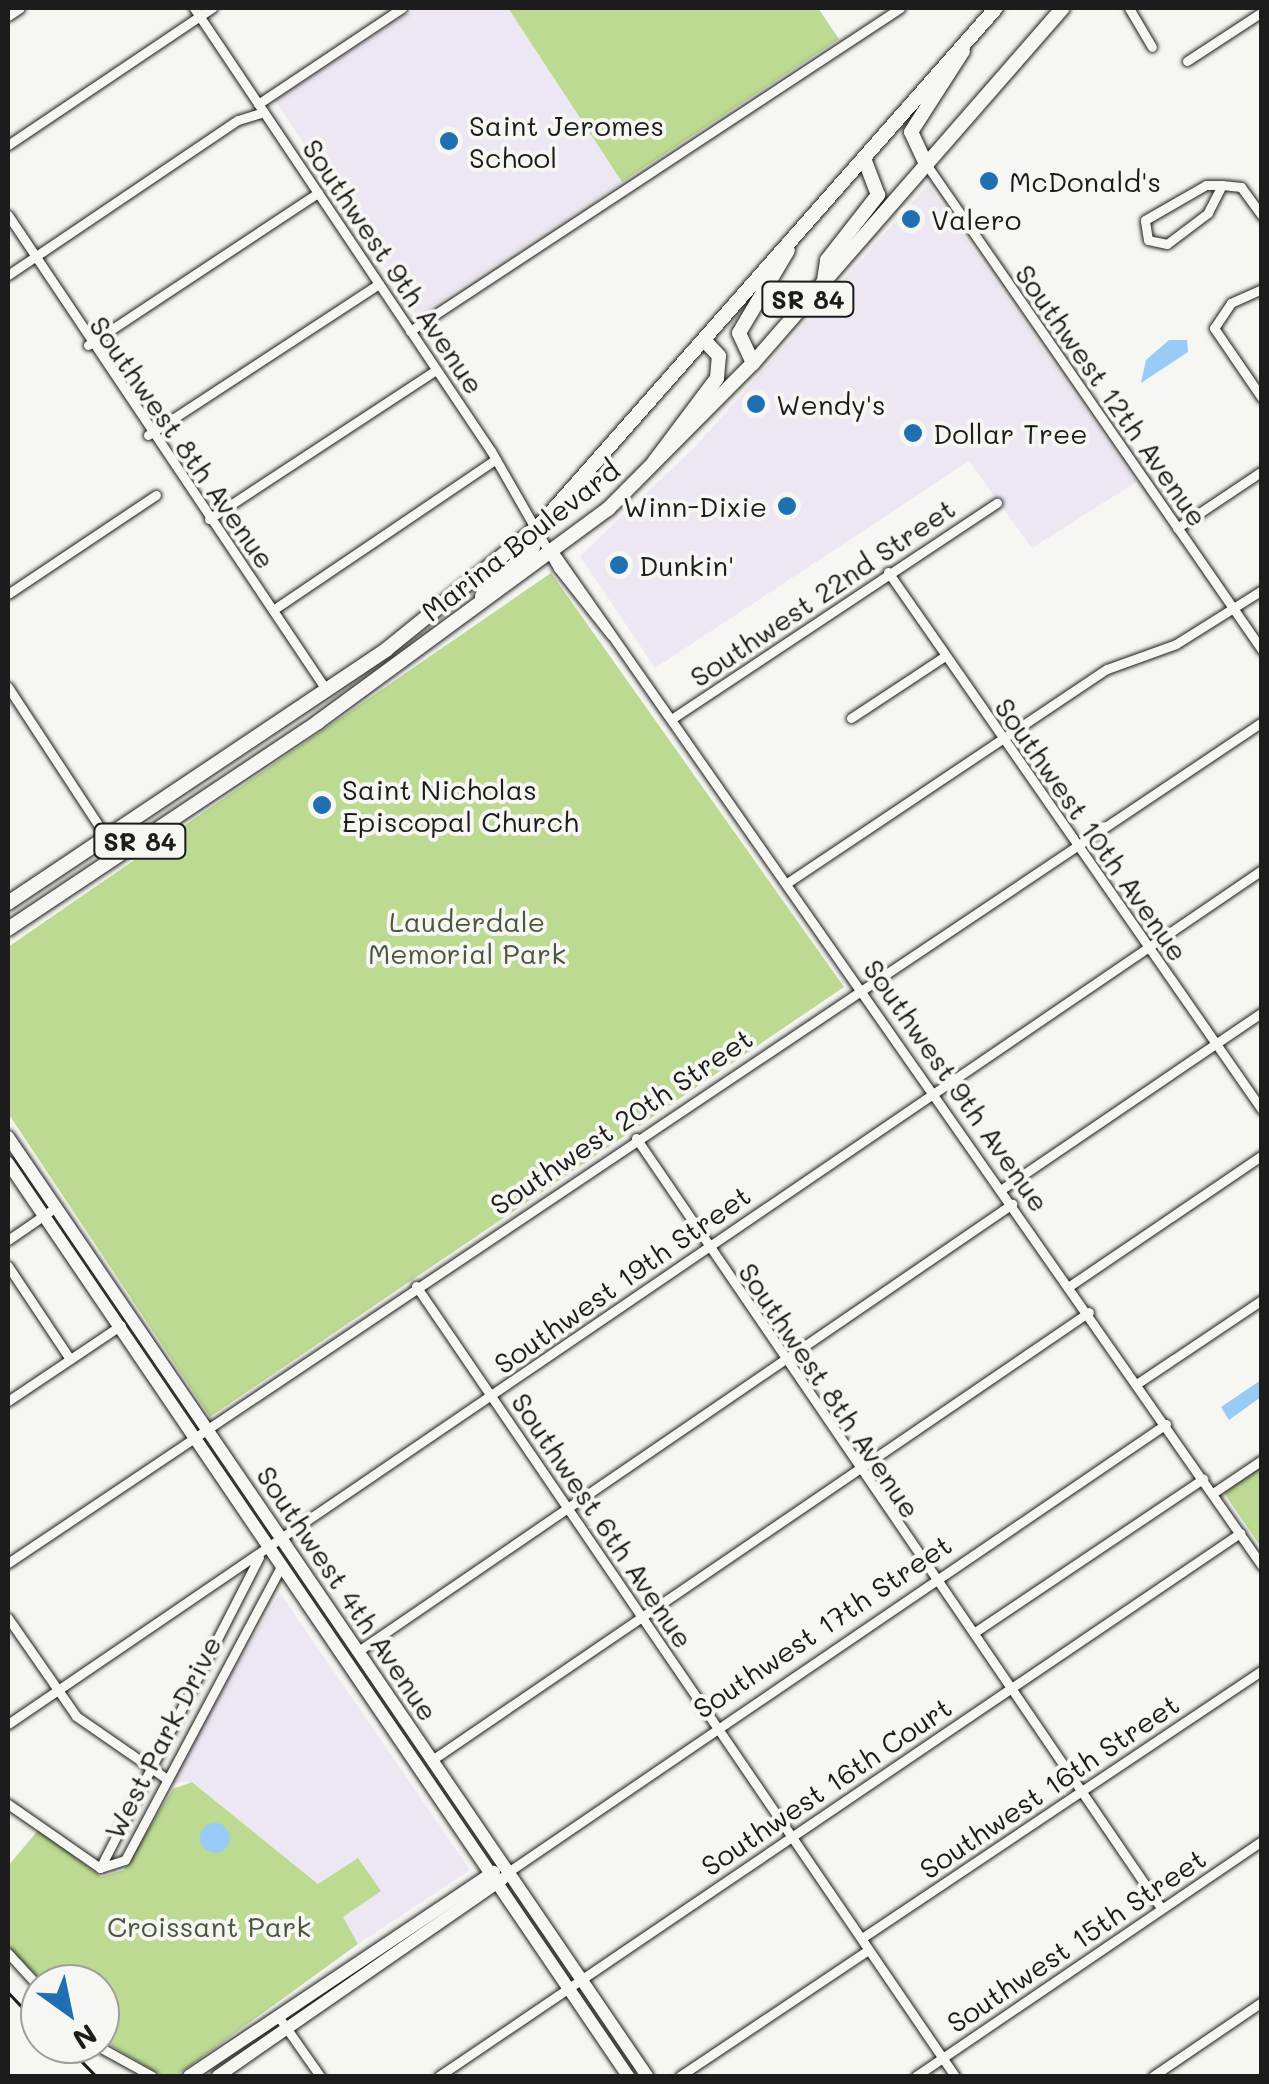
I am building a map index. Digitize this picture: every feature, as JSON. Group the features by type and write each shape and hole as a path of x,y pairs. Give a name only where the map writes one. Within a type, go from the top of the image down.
{"main road":[{"name":"Marina Boulevard","path":"8,903 327,691 539,526 996,8"},
{"name":"Marina Boulevard","path":"8,929 318,722 553,552 653,467 752,363 1062,8"},
{"path":"926,164 912,132 966,41"},
{"path":"824,280 827,260 878,195 864,159"},
{"path":"752,363 738,334 780,277 790,244"},
{"path":"653,467 662,440 718,378 720,356 705,341"},
{"path":"476,605 533,547 539,526"},
{"path":"318,722 327,691"},
{"name":"Southwest 4th Avenue","path":"8,1137 118,1326 282,1540 498,1886 628,2076"},
{"name":"Southwest 4th Avenue","path":"8,1163 131,1318 201,1432 265,1551 281,1566 432,1760 647,2076"},
{"path":"189,2076 489,1872 508,1872"},
{"name":"Southwest 17th Street","path":"218,2076 498,1886 508,1872"}],"street":[{"path":"8,16 20,8"},
{"path":"8,145 197,12 212,8"},
{"path":"8,275 261,108 402,8"},
{"path":"410,330 897,8"},
{"path":"1128,8 1138,13 1152,47"},
{"name":"Southwest 9th Avenue","path":"197,12 496,459 553,552 1072,1285 1262,1566"},
{"path":"1187,61 1262,12"},
{"name":"Southwest 12th Avenue","path":"926,164 1262,650"},
{"path":"1222,185 1208,213 1168,244 1148,240 1148,216 1222,185 1241,187 1262,216"},
{"path":"88,345 318,193"},
{"name":"Southwest 8th Avenue","path":"8,215 148,435 327,691"},
{"path":"148,435 379,284"},
{"path":"1262,289 1231,303 1214,328 1262,398"},
{"path":"209,519 436,370"},
{"path":"273,610 496,459"},
{"path":"1178,528 1262,471"},
{"path":"8,594 156,495"},
{"name":"Southwest 22nd Street","path":"673,718 996,503"},
{"name":"Southwest 10th Avenue","path":"888,572 1076,848 1262,1110"},
{"path":"787,882 1107,669 1176,644 1262,590"},
{"path":"851,718 945,656"},
{"path":"8,687 106,837"},
{"name":"Southwest 20th Street","path":"8,1563 636,1138 1262,722"},
{"name":"Southwest 19th Street","path":"8,1724 1262,870"},
{"path":"1002,1189 1262,1012"},
{"name":"Southwest 8th Avenue","path":"636,1138 856,1471 975,1632 1161,1908"},
{"path":"1072,1285 1262,1156"},
{"path":"352,1655 1012,1204"},
{"path":"8,1240 50,1212"},
{"path":"8,1266 70,1359"},
{"name":"Southwest 6th Avenue","path":"416,1286 955,2076"},
{"path":"1138,1383 1262,1300"},
{"path":"432,1760 1089,1312"},
{"path":"8,1401 131,1318"},
{"name":"Southwest 17th Street","path":"508,1872 1166,1424"},
{"path":"1213,1494 1262,1460"},
{"path":"975,1632 1203,1479"},
{"name":"Southwest 16th Court","path":"439,2076 1240,1533"},
{"name":"West Park Drive","path":"100,1868 265,1551"},
{"name":"West Park Drive","path":"100,1868 125,1860 164,1777 281,1566"},
{"path":"8,1618 57,1690 98,1736 164,1777"},
{"name":"Southwest 16th Street","path":"862,1938 1262,1670"},
{"path":"8,1804 100,1868"},
{"name":"Southwest 15th Street","path":"916,2076 1262,1841"},
{"path":"680,2076 868,1950"},
{"path":"1152,2076 1262,2002"},
{"path":"278,2016 320,2076"},
{"path":"120,2058 152,2076"}],"shaded area":[{"name":"Saint Jeromes School","path":"417,8 508,8 622,182 417,316 275,100"},
{"path":"928,185 1136,482 1032,548 969,461 655,668 580,556 694,448"},
{"path":"280,1593 470,1870 358,1944 342,1917 359,1858 318,1884 193,1782 167,1783"}],"green space":[{"path":"508,8 818,8 839,39 622,182"},
{"name":"Lauderdale Memorial Park","path":"551,573 844,987 210,1417 8,1113 8,947"},
{"path":"1261,1466 1261,1547 1224,1493"},
{"name":"Croissant Park","path":"192,1782 318,1884 358,1858 381,1891 343,1917 358,1944 176,2076 163,2076 120,2051 120,1964 25,1964 8,1947 8,1866 39,1829 101,1877 124,1870 173,1789"}],"water":[{"path":"1169,340 1187,340 1188,352 1141,383 1146,360"},
{"path":"1261,1380 1261,1397 1229,1420 1221,1407"},
{"path":"215,1823 225,1828 230,1838 225,1848 215,1853 205,1848 200,1838 205,1828"}],"railway":[{"path":"8,1992 20,2005"},
{"path":"84,2064 96,2076"}],"place":[{"name":"Saint Jeromes School","path":"449,141"},
{"name":"McDonald's","path":"989,181"},
{"name":"Valero","path":"911,219"},
{"name":"Wendy's","path":"756,404"},
{"name":"Dollar Tree","path":"913,433"},
{"name":"Winn-Dixie","path":"787,506"},
{"name":"Dunkin'","path":"619,565"},
{"name":"Saint Nicholas Episcopal Church","path":"322,805"}]}
